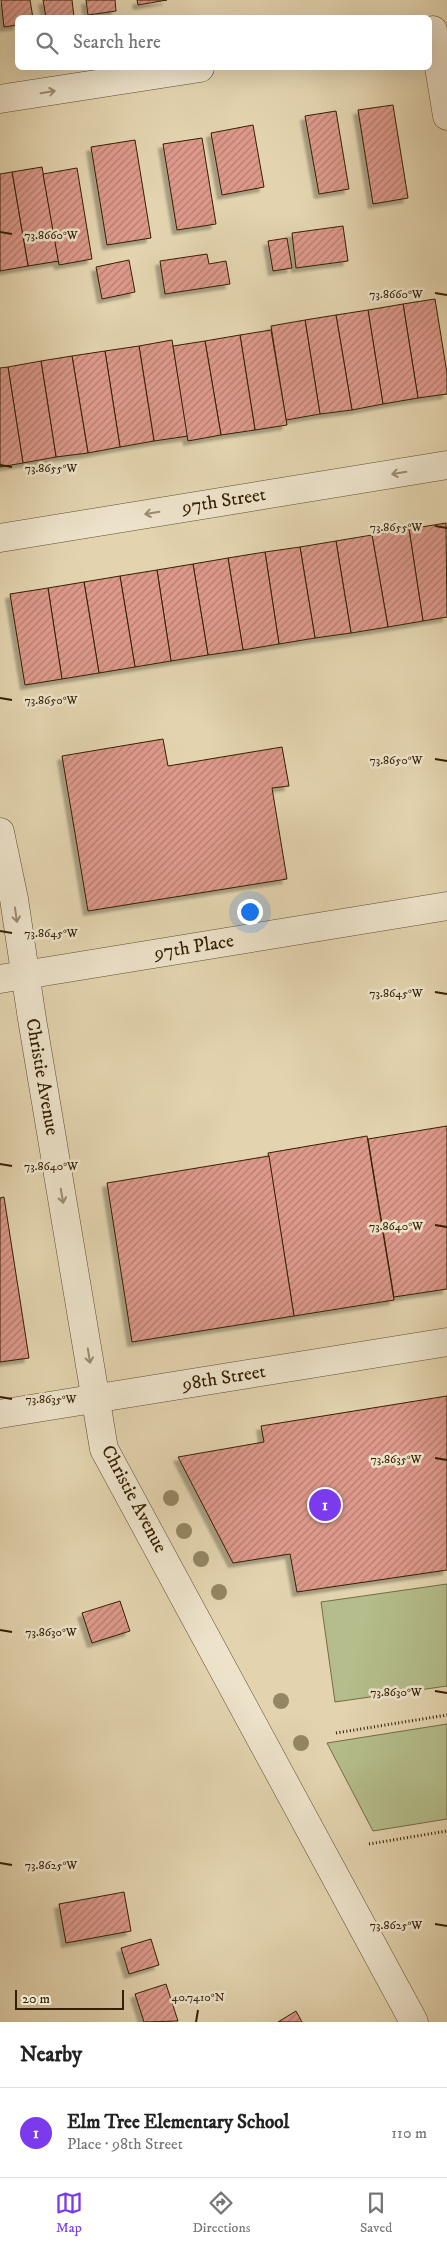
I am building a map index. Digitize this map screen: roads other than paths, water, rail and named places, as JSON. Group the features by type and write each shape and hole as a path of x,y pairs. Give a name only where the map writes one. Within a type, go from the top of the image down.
{"street":[{"path":"437,30 447,116"},
{"path":"0,100 188,70"},
{"name":"97th Street","path":"0,538 447,465"},
{"name":"Christie Avenue","path":"0,832 14,899 13,977 96,1399 104,1449 414,2022"},
{"name":"97th Place","path":"13,977 447,906"},
{"name":"98th Street","path":"0,1414 447,1342"}],"place":[{"name":"Elm Tree Elementary School","path":"325,1505"}]}
